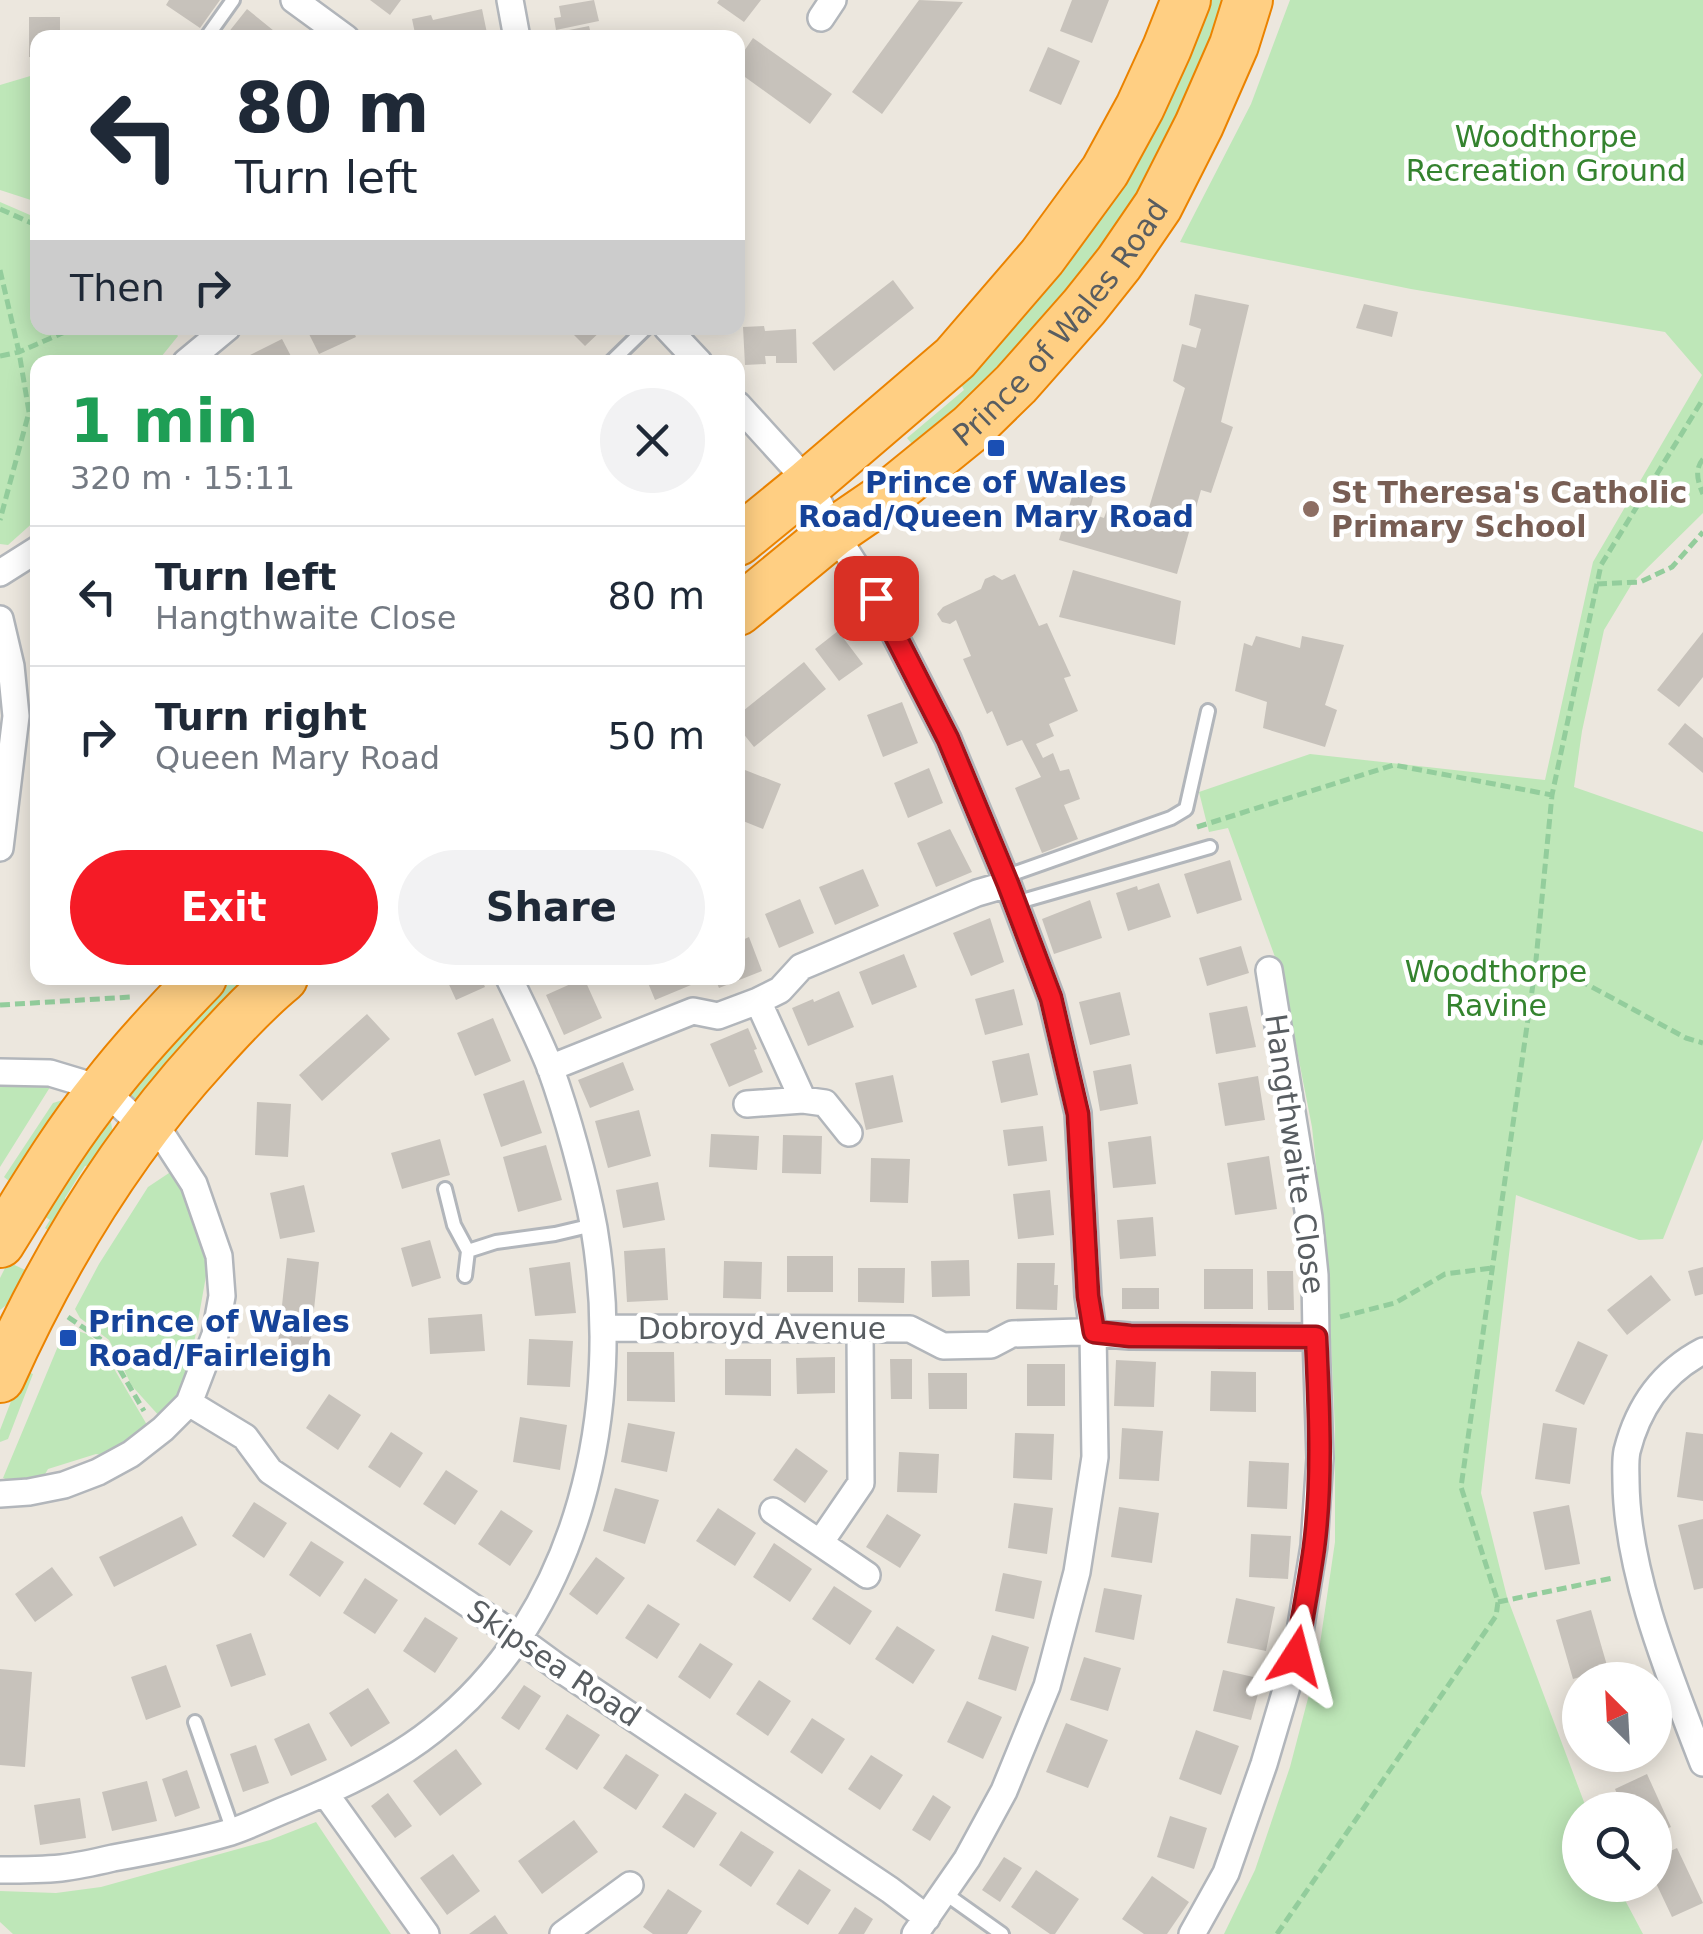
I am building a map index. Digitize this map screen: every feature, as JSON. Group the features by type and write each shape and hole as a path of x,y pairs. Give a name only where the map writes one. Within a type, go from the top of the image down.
{"highway":[{"name":"Prince of Wales Road","path":"745,534 955,358 1042,257 1105,172 1140,107 1186,0"},
{"name":"Prince of Wales Road","path":"745,605 971,428 1050,346 1118,264 1158,206 1234,45 1248,0"},
{"path":"0,1243 103,1088 195,985"},
{"path":"0,1378 29,1312 72,1236 148,1122 230,1028 276,985"}],"street":[{"path":"294,0 335,30"},
{"path":"510,0 516,30"},
{"path":"194,355 219,335"},
{"path":"673,335 692,355"},
{"path":"745,413 809,484 876,598 948,739 1051,998 1078,1114 1088,1296 1094,1332 1095,1457 1078,1572 1046,1686 1008,1782 967,1858 921,1926"},
{"path":"0,573 30,554"},
{"path":"0,619 11,666 16,716 0,848"},
{"path":"550,1068 693,1011 718,1016 758,1001 780,990 800,966 977,893 1009,888"},
{"name":"Hangthwaite Close","path":"1192,1934 1226,1873 1264,1764 1296,1656 1314,1546 1319,1476 1315,1276 1310,1217 1269,970"},
{"path":"0,1870 62,1868 145,1852 233,1831 326,1793 404,1751 466,1702 518,1639 542,1602 581,1509 600,1410 604,1328 593,1224 578,1160 550,1068 513,985"},
{"path":"758,1001 803,1100"},
{"path":"0,1072 50,1073 103,1088 132,1117 159,1130 194,1184 219,1256 222,1296 215,1335 188,1403 164,1430 98,1472 64,1485 0,1494"},
{"path":"748,1104 803,1100 825,1103 850,1133"},
{"name":"Dobroyd Avenue","path":"604,1328 910,1329 943,1346 991,1345 1012,1334 1094,1332"},
{"path":"820,1543 861,1483 860,1329"},
{"name":"Hangthwaite Close","path":"1094,1332 1130,1336 1316,1330"},
{"path":"1703,1350 1684,1360 1657,1386 1637,1418 1626,1455 1626,1509 1641,1582 1670,1678 1703,1763"},
{"name":"Skipsea Road","path":"188,1403 245,1437 270,1471 890,1890 921,1926"},
{"path":"773,1511 867,1575"},
{"path":"326,1793 426,1934"},
{"path":"563,1934 630,1885"}],"lane":[{"path":"212,30 234,0"},
{"path":"618,355 639,335"},
{"path":"1009,888 1186,809 1208,711"},
{"path":"1009,888 1210,847"},
{"path":"445,1190 454,1226 468,1251 466,1276"},
{"path":"468,1251 593,1224"},
{"path":"195,1722 233,1831"},
{"path":"943,1892 1002,1934"}],"path":[{"path":"0,209 30,222"},
{"path":"0,270 29,412 0,520"},
{"path":"0,356 58,335"},
{"path":"1277,1934 1496,1616 1498,1602 1460,1487 1535,970 1552,795 1601,564 1702,402"},
{"path":"1703,459 1698,464 1697,481 1703,494"},
{"path":"1597,584 1640,582 1672,567 1703,532"},
{"path":"1181,832 1394,765 1552,795"},
{"path":"1535,970 1579,980 1686,1038 1703,1043"},
{"path":"0,1004 131,997"},
{"path":"1316,1330 1395,1302 1444,1274 1492,1268"},
{"path":"66,1316 104,1341 146,1413"},
{"path":"1498,1602 1620,1577"}],"green space":[{"path":"1201,0 1232,0 1184,115 1093,274 913,457 906,449 912,444 907,438 964,390 958,379"},
{"name":"Woodthorpe Ravine","path":"1290,0 1703,0 1703,513 1633,582 1604,630 1574,787 1703,832 1703,1139 1663,1239 1639,1240 1516,1195 1481,1493 1507,1597 1562,1743 1562,1772 1573,1772 1580,1792 1562,1792 1562,1902 1626,1902 1643,1934 1224,1934 1255,1870 1290,1767 1317,1664 1335,1542 1335,1429 1328,1277 1312,1127 1283,979 1228,828 1209,832 1199,792 1310,754 1545,780 1593,562 1702,375 1665,332 1411,289 1180,242 1251,104"},
{"path":"30,76 30,200 0,190 0,85"},
{"path":"0,202 30,215 30,335 178,336 163,355 30,355 30,525 8,545 0,544"},
{"path":"213,985 256,985 140,1105 122,1090"},
{"path":"0,1083 52,1084 0,1167"},
{"path":"66,1099 0,1200 9,1181 4,1177 53,1103"},
{"path":"106,1111 112,1131 102,1164 85,1166 65,1198 66,1218 54,1235 45,1228 50,1220 38,1212"},
{"path":"178,1167 212,1274 206,1276 189,1354 196,1368 161,1418 132,1386 109,1340 80,1318 75,1309 148,1187"},
{"path":"8,1262 34,1274 23,1292 0,1310 0,1278"},
{"path":"66,1327 99,1343 150,1430 106,1456 96,1454 48,1469 41,1481 13,1482 3,1478"},
{"path":"23,1370 33,1374 8,1439 0,1442 0,1430"},
{"path":"316,1822 391,1934 13,1934 0,1922 0,1891 56,1893 101,1887 270,1840"}],"building":[{"path":"169,0 220,0 200,28 166,5"},
{"path":"370,0 401,0 390,15"},
{"path":"594,0 599,21 556,30 554,18 561,17 559,6"},
{"path":"761,0 744,22 717,3"},
{"path":"919,0 963,2 882,114 852,92"},
{"path":"1072,0 1109,0 1092,43 1060,31"},
{"path":"247,9 273,30 230,30"},
{"path":"482,9 486,30 414,30 412,19 431,15 433,20"},
{"path":"29,17 60,17 60,30 30,30 29,57"},
{"path":"753,38 832,94 810,124 745,77 745,50"},
{"path":"1048,47 1080,61 1061,105 1029,91"},
{"path":"893,280 914,308 834,371 812,343"},
{"path":"1195,294 1249,305 1221,422 1233,427 1211,493 1201,490 1177,574 1059,540 1077,480 1096,486 1089,513 1104,518 1109,504 1148,511 1185,388 1173,381 1182,344 1196,348 1201,329 1189,325"},
{"path":"1364,304 1398,312 1392,337 1356,328"},
{"path":"764,326 765,331 796,329 797,363 776,363 776,356 765,356 766,364 745,365 745,327"},
{"path":"310,335 355,335 356,337 319,354"},
{"path":"574,335 597,335 585,346"},
{"path":"282,339 290,355 250,355"},
{"path":"1073,570 1181,601 1175,645 1059,617"},
{"path":"1015,574 1039,626 1047,623 1071,676 1064,678 1078,711 1049,724 1054,736 1036,744 1043,758 1053,753 1060,771 1069,769 1080,799 1064,805 1078,839 1042,853 1015,788 1041,777 1022,740 1007,746 992,711 987,714 963,659 971,656 956,620 950,624 942,622 937,614 943,607 981,589 985,579 994,575 1002,580"},
{"path":"838,631 863,664 839,681 815,649"},
{"path":"1703,632 1703,677 1679,707 1657,690"},
{"path":"1256,636 1300,648 1302,636 1344,645 1325,705 1337,710 1325,747 1263,728 1267,702 1235,691 1244,643 1252,646"},
{"path":"804,662 826,689 754,747 745,736 745,709"},
{"path":"902,702 918,743 883,757 867,715"},
{"path":"1685,723 1703,738 1703,773 1668,744"},
{"path":"929,768 943,803 908,818 894,783"},
{"path":"745,770 781,784 763,829 745,822"},
{"path":"950,829 972,872 936,887 917,843"},
{"path":"1230,860 1242,900 1197,914 1184,874"},
{"path":"863,869 879,906 835,925 819,887"},
{"path":"1159,883 1171,917 1128,931 1116,893"},
{"path":"800,899 814,933 779,948 765,914"},
{"path":"1090,900 1102,938 1054,954 1042,919"},
{"path":"990,918 1004,962 971,976 953,933"},
{"path":"749,937 762,971 745,978 745,939"},
{"path":"1241,946 1249,973 1207,986 1199,958"},
{"path":"904,954 917,987 872,1005 859,972"},
{"path":"449,985 484,985 485,987 456,1000"},
{"path":"568,985 587,985 602,1018 564,1035 546,995"},
{"path":"649,985 691,985 655,1000"},
{"path":"1014,989 1023,1025 985,1035 975,999"},
{"path":"839,991 854,1027 808,1046 792,1008"},
{"path":"1120,992 1130,1035 1090,1045 1079,1002"},
{"path":"1247,1006 1256,1047 1216,1054 1209,1013"},
{"path":"367,1014 390,1039 322,1101 299,1075"},
{"path":"493,1018 511,1061 475,1076 457,1033"},
{"path":"748,1028 763,1072 729,1087 710,1044"},
{"path":"1029,1053 1038,1095 1001,1103 992,1061"},
{"path":"623,1062 634,1090 590,1108 578,1080"},
{"path":"1131,1064 1138,1104 1100,1111 1093,1071"},
{"path":"893,1075 903,1122 866,1130 855,1083"},
{"path":"1258,1076 1265,1120 1225,1126 1218,1083"},
{"path":"524,1080 542,1133 501,1147 483,1094"},
{"path":"257,1102 291,1104 288,1157 255,1155"},
{"path":"639,1110 651,1156 608,1168 595,1121"},
{"path":"1043,1126 1047,1161 1008,1166 1003,1130"},
{"path":"711,1134 759,1136 757,1170 709,1167"},
{"path":"783,1135 822,1136 821,1174 782,1173"},
{"path":"1151,1136 1156,1184 1113,1188 1108,1142"},
{"path":"440,1139 450,1175 402,1189 391,1153"},
{"path":"546,1145 562,1200 518,1212 503,1157"},
{"path":"1269,1156 1277,1209 1235,1215 1227,1163"},
{"path":"871,1158 910,1159 908,1203 870,1202"},
{"path":"658,1182 665,1220 623,1228 616,1190"},
{"path":"304,1185 315,1232 280,1239 270,1193"},
{"path":"1050,1190 1054,1235 1018,1239 1013,1194"},
{"path":"1153,1217 1156,1256 1120,1259 1117,1220"},
{"path":"430,1240 441,1278 412,1287 401,1248"},
{"path":"665,1248 668,1300 627,1302 624,1251"},
{"path":"787,1256 833,1256 833,1292 787,1292"},
{"path":"287,1258 319,1262 309,1357 277,1353"},
{"path":"969,1260 970,1296 932,1297 931,1261"},
{"path":"724,1261 762,1262 761,1299 723,1298"},
{"path":"570,1262 576,1313 535,1316 529,1268"},
{"path":"1017,1263 1055,1263 1057,1310 1016,1309"},
{"path":"1703,1267 1703,1294 1695,1296 1688,1271"},
{"path":"858,1268 905,1268 904,1303 858,1302"},
{"path":"1204,1269 1253,1269 1253,1309 1204,1309"},
{"path":"1267,1271 1293,1271 1294,1310 1268,1310"},
{"path":"1651,1275 1671,1300 1627,1335 1607,1310"},
{"path":"1122,1288 1159,1288 1159,1309 1122,1309"},
{"path":"482,1314 485,1351 430,1354 428,1318"},
{"path":"529,1339 573,1341 570,1387 527,1385"},
{"path":"1578,1341 1608,1355 1584,1405 1555,1391"},
{"path":"627,1352 674,1352 675,1402 627,1401"},
{"path":"835,1357 835,1393 797,1394 796,1358"},
{"path":"725,1359 771,1359 771,1396 725,1395"},
{"path":"890,1359 912,1359 912,1399 891,1399"},
{"path":"1116,1360 1156,1362 1154,1407 1114,1406"},
{"path":"1027,1364 1065,1364 1065,1406 1027,1406"},
{"path":"1211,1371 1256,1372 1256,1412 1210,1411"},
{"path":"928,1373 967,1373 967,1409 929,1409"},
{"path":"329,1394 361,1415 338,1450 306,1428"},
{"path":"520,1417 567,1425 560,1470 513,1462"},
{"path":"628,1423 675,1432 667,1472 621,1462"},
{"path":"1543,1423 1577,1428 1570,1484 1535,1479"},
{"path":"1122,1428 1163,1431 1159,1481 1119,1479"},
{"path":"391,1432 423,1453 400,1488 368,1467"},
{"path":"1686,1432 1703,1434 1703,1501 1677,1497"},
{"path":"1015,1433 1054,1434 1052,1480 1013,1478"},
{"path":"796,1448 828,1471 805,1503 773,1480"},
{"path":"899,1452 939,1454 937,1493 897,1492"},
{"path":"1249,1461 1289,1463 1287,1509 1247,1507"},
{"path":"446,1470 478,1491 455,1525 423,1504"},
{"path":"615,1488 659,1500 645,1544 603,1531"},
{"path":"254,1502 287,1523 264,1558 232,1536"},
{"path":"1014,1503 1053,1508 1047,1554 1008,1548"},
{"path":"1569,1505 1580,1564 1545,1570 1533,1512"},
{"path":"1119,1507 1159,1513 1152,1563 1111,1557"},
{"path":"718,1508 756,1533 735,1566 696,1541"},
{"path":"501,1510 533,1531 510,1566 478,1544"},
{"path":"887,1514 921,1535 900,1568 866,1547"},
{"path":"182,1516 197,1545 114,1587 99,1557"},
{"path":"1703,1519 1703,1588 1694,1590 1678,1525"},
{"path":"1251,1534 1291,1536 1288,1579 1249,1577"},
{"path":"311,1541 344,1562 320,1597 289,1575"},
{"path":"774,1543 812,1569 790,1602 753,1577"},
{"path":"596,1557 625,1578 597,1615 569,1594"},
{"path":"52,1567 73,1595 35,1622 15,1594"},
{"path":"1003,1573 1042,1581 1034,1619 995,1611"},
{"path":"365,1578 398,1600 375,1634 343,1613"},
{"path":"834,1586 872,1611 850,1645 812,1619"},
{"path":"1104,1588 1142,1595 1134,1640 1095,1632"},
{"path":"1236,1598 1275,1607 1266,1651 1227,1643"},
{"path":"648,1604 680,1624 657,1659 625,1638"},
{"path":"1591,1610 1606,1662 1568,1662 1556,1620"},
{"path":"425,1617 458,1638 435,1673 403,1651"},
{"path":"897,1626 935,1650 913,1684 875,1659"},
{"path":"251,1633 266,1675 231,1687 216,1645"},
{"path":"992,1635 1029,1647 1016,1691 978,1679"},
{"path":"700,1643 733,1664 710,1699 678,1677"},
{"path":"1084,1657 1121,1668 1108,1711 1070,1700"},
{"path":"166,1665 181,1707 146,1720 131,1677"},
{"path":"0,1669 32,1672 25,1767 0,1765"},
{"path":"1223,1670 1262,1679 1251,1720 1213,1711"},
{"path":"759,1680 791,1701 768,1736 736,1714"},
{"path":"524,1685 541,1696 519,1730 501,1718"},
{"path":"368,1688 390,1723 351,1747 329,1713"},
{"path":"967,1701 1002,1717 983,1759 947,1742"},
{"path":"567,1714 600,1735 577,1770 545,1749"},
{"path":"812,1718 845,1739 822,1774 790,1752"},
{"path":"309,1723 327,1760 291,1776 274,1739"},
{"path":"1066,1723 1108,1740 1088,1788 1046,1772"},
{"path":"1196,1730 1239,1746 1221,1795 1179,1779"},
{"path":"256,1745 269,1783 243,1792 230,1754"},
{"path":"456,1749 482,1784 440,1816 413,1781"},
{"path":"626,1754 659,1775 636,1810 603,1788"},
{"path":"871,1755 903,1775 880,1810 848,1789"},
{"path":"187,1770 200,1808 175,1817 162,1779"},
{"path":"1647,1774 1655,1792 1616,1792 1615,1789"},
{"path":"147,1781 157,1821 112,1831 102,1792"},
{"path":"388,1793 412,1826 395,1838 371,1806"},
{"path":"685,1793 717,1813 694,1848 662,1827"},
{"path":"933,1795 951,1807 930,1841 912,1830"},
{"path":"80,1798 86,1838 40,1845 34,1805"},
{"path":"1170,1816 1207,1828 1194,1869 1157,1857"},
{"path":"574,1820 598,1852 542,1894 518,1861"},
{"path":"741,1831 774,1852 751,1887 719,1865"},
{"path":"1677,1848 1703,1903 1672,1917 1665,1902 1672,1902 1672,1850"},
{"path":"453,1854 480,1891 447,1915 420,1878"},
{"path":"1004,1857 1022,1868 1000,1902 982,1890"},
{"path":"799,1869 831,1890 808,1925 776,1904"},
{"path":"1036,1870 1079,1899 1055,1934 1011,1907"},
{"path":"1152,1876 1189,1902 1167,1934 1144,1934 1122,1919"},
{"path":"668,1889 702,1911 687,1934 653,1934 643,1927"},
{"path":"855,1907 873,1919 864,1934 838,1934"},
{"path":"495,1915 508,1934 469,1934"}],"place":[{"name":"Prince of Wales Road/Queen Mary Road","path":"996,448"},
{"name":"St Theresa's Catholic Primary School","path":"1311,509"},
{"name":"Prince of Wales Road/Fairleigh","path":"68,1338"}],"route":[{"path":"876,598 948,739 1051,998 1078,1114 1088,1296 1094,1332 1130,1336 1316,1337 1320,1458 1314,1546 1296,1656"}],"park label":[{"name":"Woodthorpe Recreation Ground","path":"1546,153"}]}
